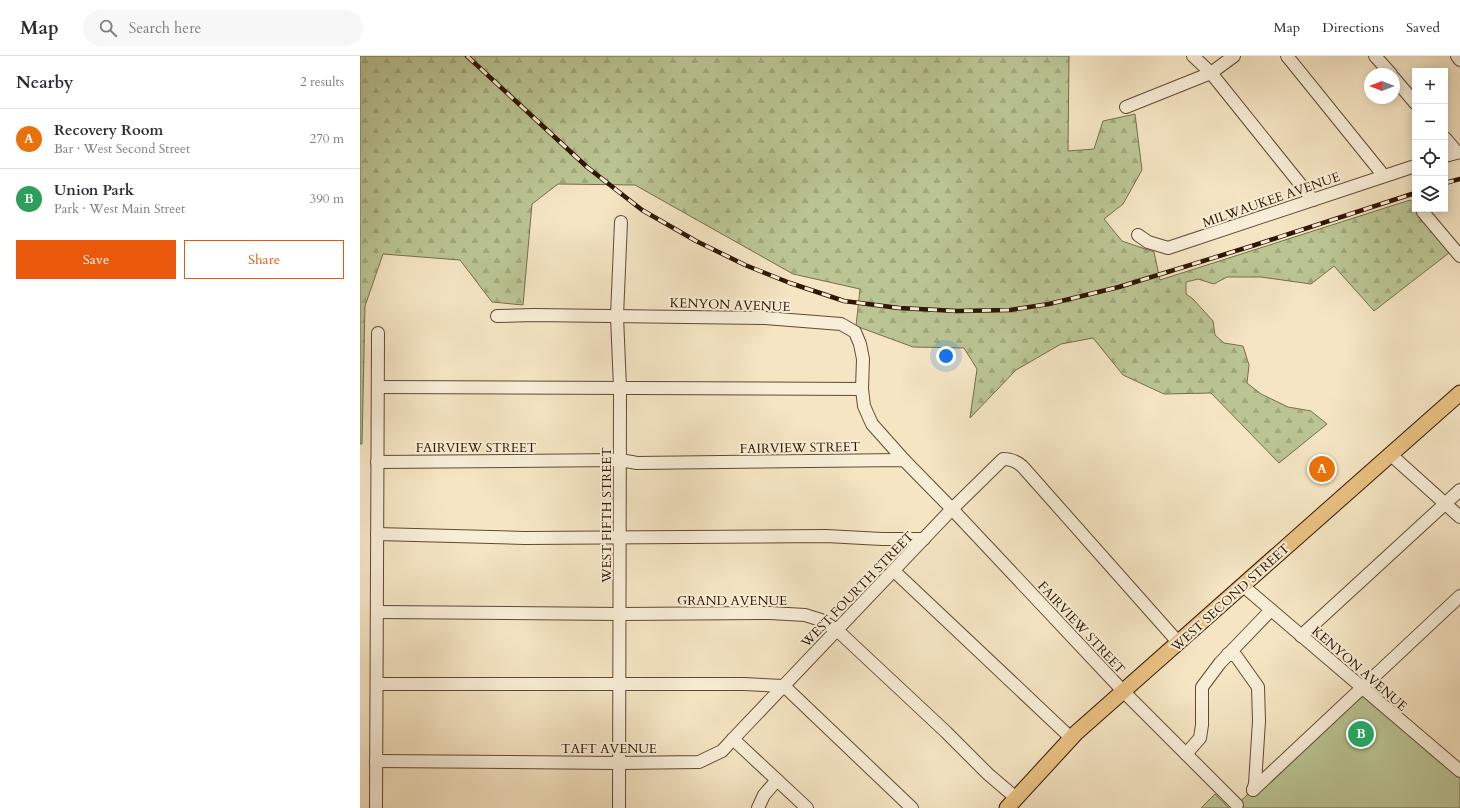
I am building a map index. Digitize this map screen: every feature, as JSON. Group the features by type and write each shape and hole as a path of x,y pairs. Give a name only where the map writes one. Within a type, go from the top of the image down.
{"main road":[{"name":"WEST SECOND STREET","path":"1011,803 1071,738 1460,393"}],"street":[{"path":"1193,56 1210,74 1313,200"},
{"path":"1126,107 1210,74 1234,56"},
{"path":"1287,56 1384,176"},
{"path":"1375,56 1386,68"},
{"path":"1457,56 1460,60"},
{"path":"1400,85 1412,99"},
{"path":"1447,140 1459,152 1448,155"},
{"name":"MILWAUKEE AVENUE","path":"1138,235 1148,242 1168,248 1412,167"},
{"path":"1423,212 1460,256"},
{"name":"WEST FIFTH STREET","path":"619,808 620,388 617,316 621,222"},
{"name":"KENYON AVENUE","path":"497,316 533,315 765,318 841,324 855,332 860,344 863,359 862,389"},
{"path":"376,808 378,334"},
{"path":"378,387 862,389 864,406 872,424 904,460"},
{"path":"1390,454 1460,517"},
{"name":"WEST FOURTH STREET","path":"733,739 952,509 1003,459 1010,459 1022,466 1178,642"},
{"name":"FAIRVIEW STREET","path":"377,462 620,460 637,463 904,460 952,509 1122,692 1237,805"},
{"path":"1301,636 1460,490"},
{"path":"377,534 480,538 826,536 882,539 924,539"},
{"path":"894,571 1071,738"},
{"name":"KENYON AVENUE","path":"1242,585 1460,771"},
{"path":"1228,654 1236,656 1258,687 1259,721 1255,784 1253,790 1460,596"},
{"path":"1186,754 1200,738 1202,724 1202,687 1228,654 1271,610"},
{"name":"GRAND AVENUE","path":"377,612 620,614 770,613 805,615 821,620 837,630 946,732 988,774 1011,803"},
{"path":"377,684 744,684 784,686 912,808"},
{"path":"733,739 807,808"},
{"name":"TAFT AVENUE","path":"376,761 620,763 698,762 722,751 733,739"},
{"path":"758,808 764,794 777,780"}],"green space":[{"path":"360,56 1069,56 1068,151 1094,149 1103,121 1135,114 1142,170 1123,204 1104,219 1122,241 1154,252 1160,280 1410,200 1412,202 1412,212 1423,212 1454,249 1374,311 1334,266 1311,284 1261,277 1227,277 1214,284 1198,279 1186,282 1186,294 1193,299 1213,321 1215,335 1224,343 1243,346 1249,365 1247,383 1261,394 1288,407 1311,411 1327,424 1279,463 1211,393 1164,394 1123,375 1093,338 1061,344 1016,370 970,418 977,369 964,348 913,347 856,326 860,289 793,274 635,185 558,184 532,204 523,305 492,302 460,260 383,254 365,306 362,444 360,444"},
{"path":"1359,691 1460,777 1460,808 1233,808"},
{"path":"1215,794 1229,808 1201,808"}],"railway":[{"path":"467,56 587,167 642,210 696,241 745,265 790,283 844,301 899,308 957,311 1010,310 1049,304 1119,287 1412,194"},
{"path":"1448,182 1460,179"}],"place":[{"name":"Recovery Room","path":"1322,469"},
{"name":"Union Park","path":"1361,734"}]}
